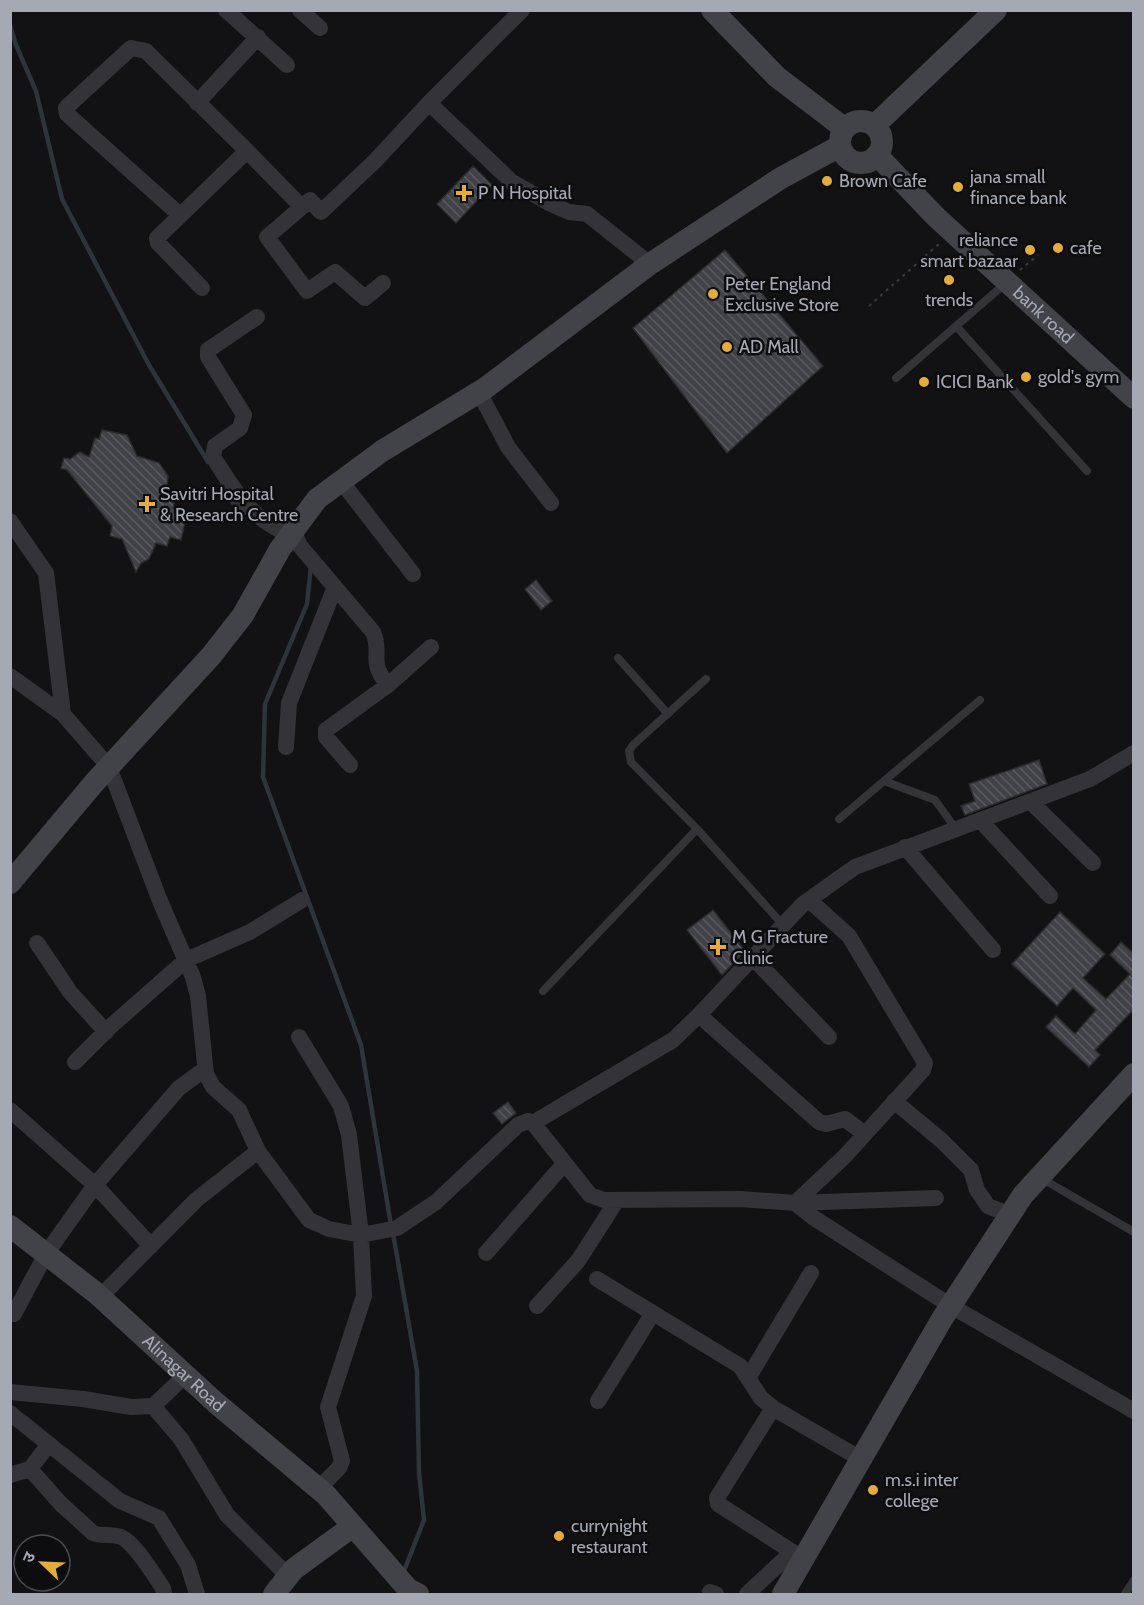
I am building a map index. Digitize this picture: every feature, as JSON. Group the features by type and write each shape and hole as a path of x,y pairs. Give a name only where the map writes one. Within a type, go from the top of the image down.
{"main road":[{"path":"10,883 109,766 217,648 243,615 292,533 317,499 382,451 479,392 650,264 842,137 862,120 875,125 882,136 878,155 866,163 853,162 843,153 842,137 777,77 712,10"},
{"path":"875,125 996,10"},
{"name":"bank road","path":"878,155 935,216 1134,398"},
{"path":"783,1594 797,1555 861,1459 951,1306 1010,1215 1039,1177 1134,1074"},
{"name":"Alinagar Road","path":"10,1226 100,1297 186,1375 319,1488 408,1589 418,1594"},
{"path":"274,1594 294,1569 353,1526"}],"street":[{"path":"226,10 288,65"},
{"path":"300,10 320,28"},
{"path":"383,283 365,298 335,272 307,291 267,237 310,200 321,212 375,161 522,10"},
{"path":"197,103 258,38"},
{"path":"180,215 67,114 66,108 131,48 146,51 302,207"},
{"path":"429,103 512,182 559,207 587,214 650,264"},
{"path":"202,288 158,243 159,234 247,151"},
{"path":"257,317 208,350 208,357 244,415 240,428 215,446 213,457 242,502 254,514 282,531 292,533 300,546 373,632 376,644 376,668 387,685"},
{"path":"479,392 508,447 551,503"},
{"path":"341,481 413,574"},
{"path":"10,520 46,573 63,714"},
{"path":"286,747 289,703 334,587"},
{"path":"350,765 326,737 326,730 387,685 431,647"},
{"path":"10,676 63,714 109,766 160,901 186,960 198,996 205,1069 213,1087 239,1110 258,1151 309,1220 329,1229 361,1235 392,1230 436,1202 518,1125 528,1121 533,1123 590,1195 604,1200 741,1199 795,1203 936,1198"},
{"path":"533,1123 673,1040 809,900 855,867 1090,779 1134,753"},
{"path":"1030,802 1093,864"},
{"path":"980,820 1050,896"},
{"path":"905,848 993,950"},
{"path":"75,1062 186,960 250,932 302,900"},
{"path":"795,1203 865,1134 923,1070 926,1063 849,936 809,900"},
{"path":"37,943 70,992 105,1032"},
{"path":"753,958 829,1037"},
{"path":"699,1015 819,1122 826,1124 845,1119 865,1134"},
{"path":"299,1037 341,1106 349,1135 365,1273 363,1304 328,1407 342,1461 339,1468 319,1488"},
{"path":"12,1317 46,1254 95,1185 179,1088 205,1069"},
{"path":"894,1101 941,1140 971,1170 977,1190 987,1206 1010,1215"},
{"path":"10,1110 95,1185 151,1246"},
{"path":"100,1297 210,1188 258,1151"},
{"path":"486,1253 564,1164"},
{"path":"537,1306 578,1261 617,1200"},
{"path":"795,1203 814,1218 951,1306 1134,1411"},
{"path":"748,1378 811,1274"},
{"path":"597,1279 740,1366 761,1398 773,1408 861,1459"},
{"path":"598,1401 653,1313"},
{"path":"10,1392 83,1399 131,1407 153,1406 186,1375"},
{"path":"153,1406 181,1439 227,1515 288,1576"},
{"path":"747,1594 797,1555 718,1504 717,1498 773,1408"},
{"path":"10,1413 120,1501 159,1518 188,1565 197,1594"},
{"path":"10,1475 30,1469 49,1444"},
{"path":"30,1469 93,1533 99,1536 118,1536 130,1544 163,1588 164,1594"}],"lane":[{"path":"896,378 1007,282"},
{"path":"956,326 1087,471"},
{"path":"618,658 668,714"},
{"path":"706,679 633,745 629,756 631,762 697,829 783,925"},
{"path":"839,819 980,700"},
{"path":"884,781 936,800 956,829"},
{"path":"543,991 697,829"},
{"path":"1039,1177 1134,1232"},
{"path":"1125,1594 1134,1581"}],"path":[{"path":"869,306 947,237"},
{"path":"1007,282 1038,255"}],"building":[{"path":"473,166 492,185 456,223 437,204"},
{"name":"AD Mall","path":"725,250 823,366 727,453 633,328"},
{"path":"102,430 127,435 137,456 159,463 168,476 166,496 175,500 173,508 187,513 181,540 170,537 167,546 156,543 149,559 141,563 136,572 122,539 110,536 112,526 67,470 61,468 64,458 70,459 80,452 89,457 95,438 99,439"},
{"path":"536,580 552,601 541,610 525,589"},
{"path":"1039,760 1047,784 965,815 961,806 975,801 969,784"},
{"path":"713,910 745,951 722,975 687,930"},
{"path":"1060,912 1105,954 1083,978 1106,999 1130,974 1110,955 1121,942 1134,954 1134,1009 1095,1050 1100,1055 1089,1067 1046,1027 1056,1016 1075,1034 1096,1010 1073,988 1057,1006 1012,964"},
{"path":"508,1102 516,1113 502,1124 493,1113"}],"waterway":[{"path":"10,25 36,91 62,199 149,365 208,462"},
{"path":"222,485 233,503 240,508"},
{"path":"311,566 307,604 265,704 263,777 361,1045 391,1225"},
{"path":"393,1233 417,1371 419,1473 424,1520 404,1571"}],"place":[{"name":"Brown Cafe","path":"827,181"},
{"name":"jana small finance bank","path":"958,187"},
{"name":"P N Hospital","path":"464,193"},
{"name":"cafe","path":"1058,248"},
{"name":"reliance smart bazaar","path":"1030,250"},
{"name":"trends","path":"949,280"},
{"name":"Peter England Exclusive Store","path":"713,294"},
{"name":"AD Mall","path":"727,347"},
{"name":"gold's gym","path":"1026,377"},
{"name":"ICICI Bank","path":"924,382"},
{"name":"Savitri Hospital & Research Centre","path":"147,504"},
{"name":"M G Fracture Clinic","path":"718,947"},
{"name":"m.s.i inter college","path":"873,1490"},
{"name":"currynight restaurant","path":"559,1536"}]}
